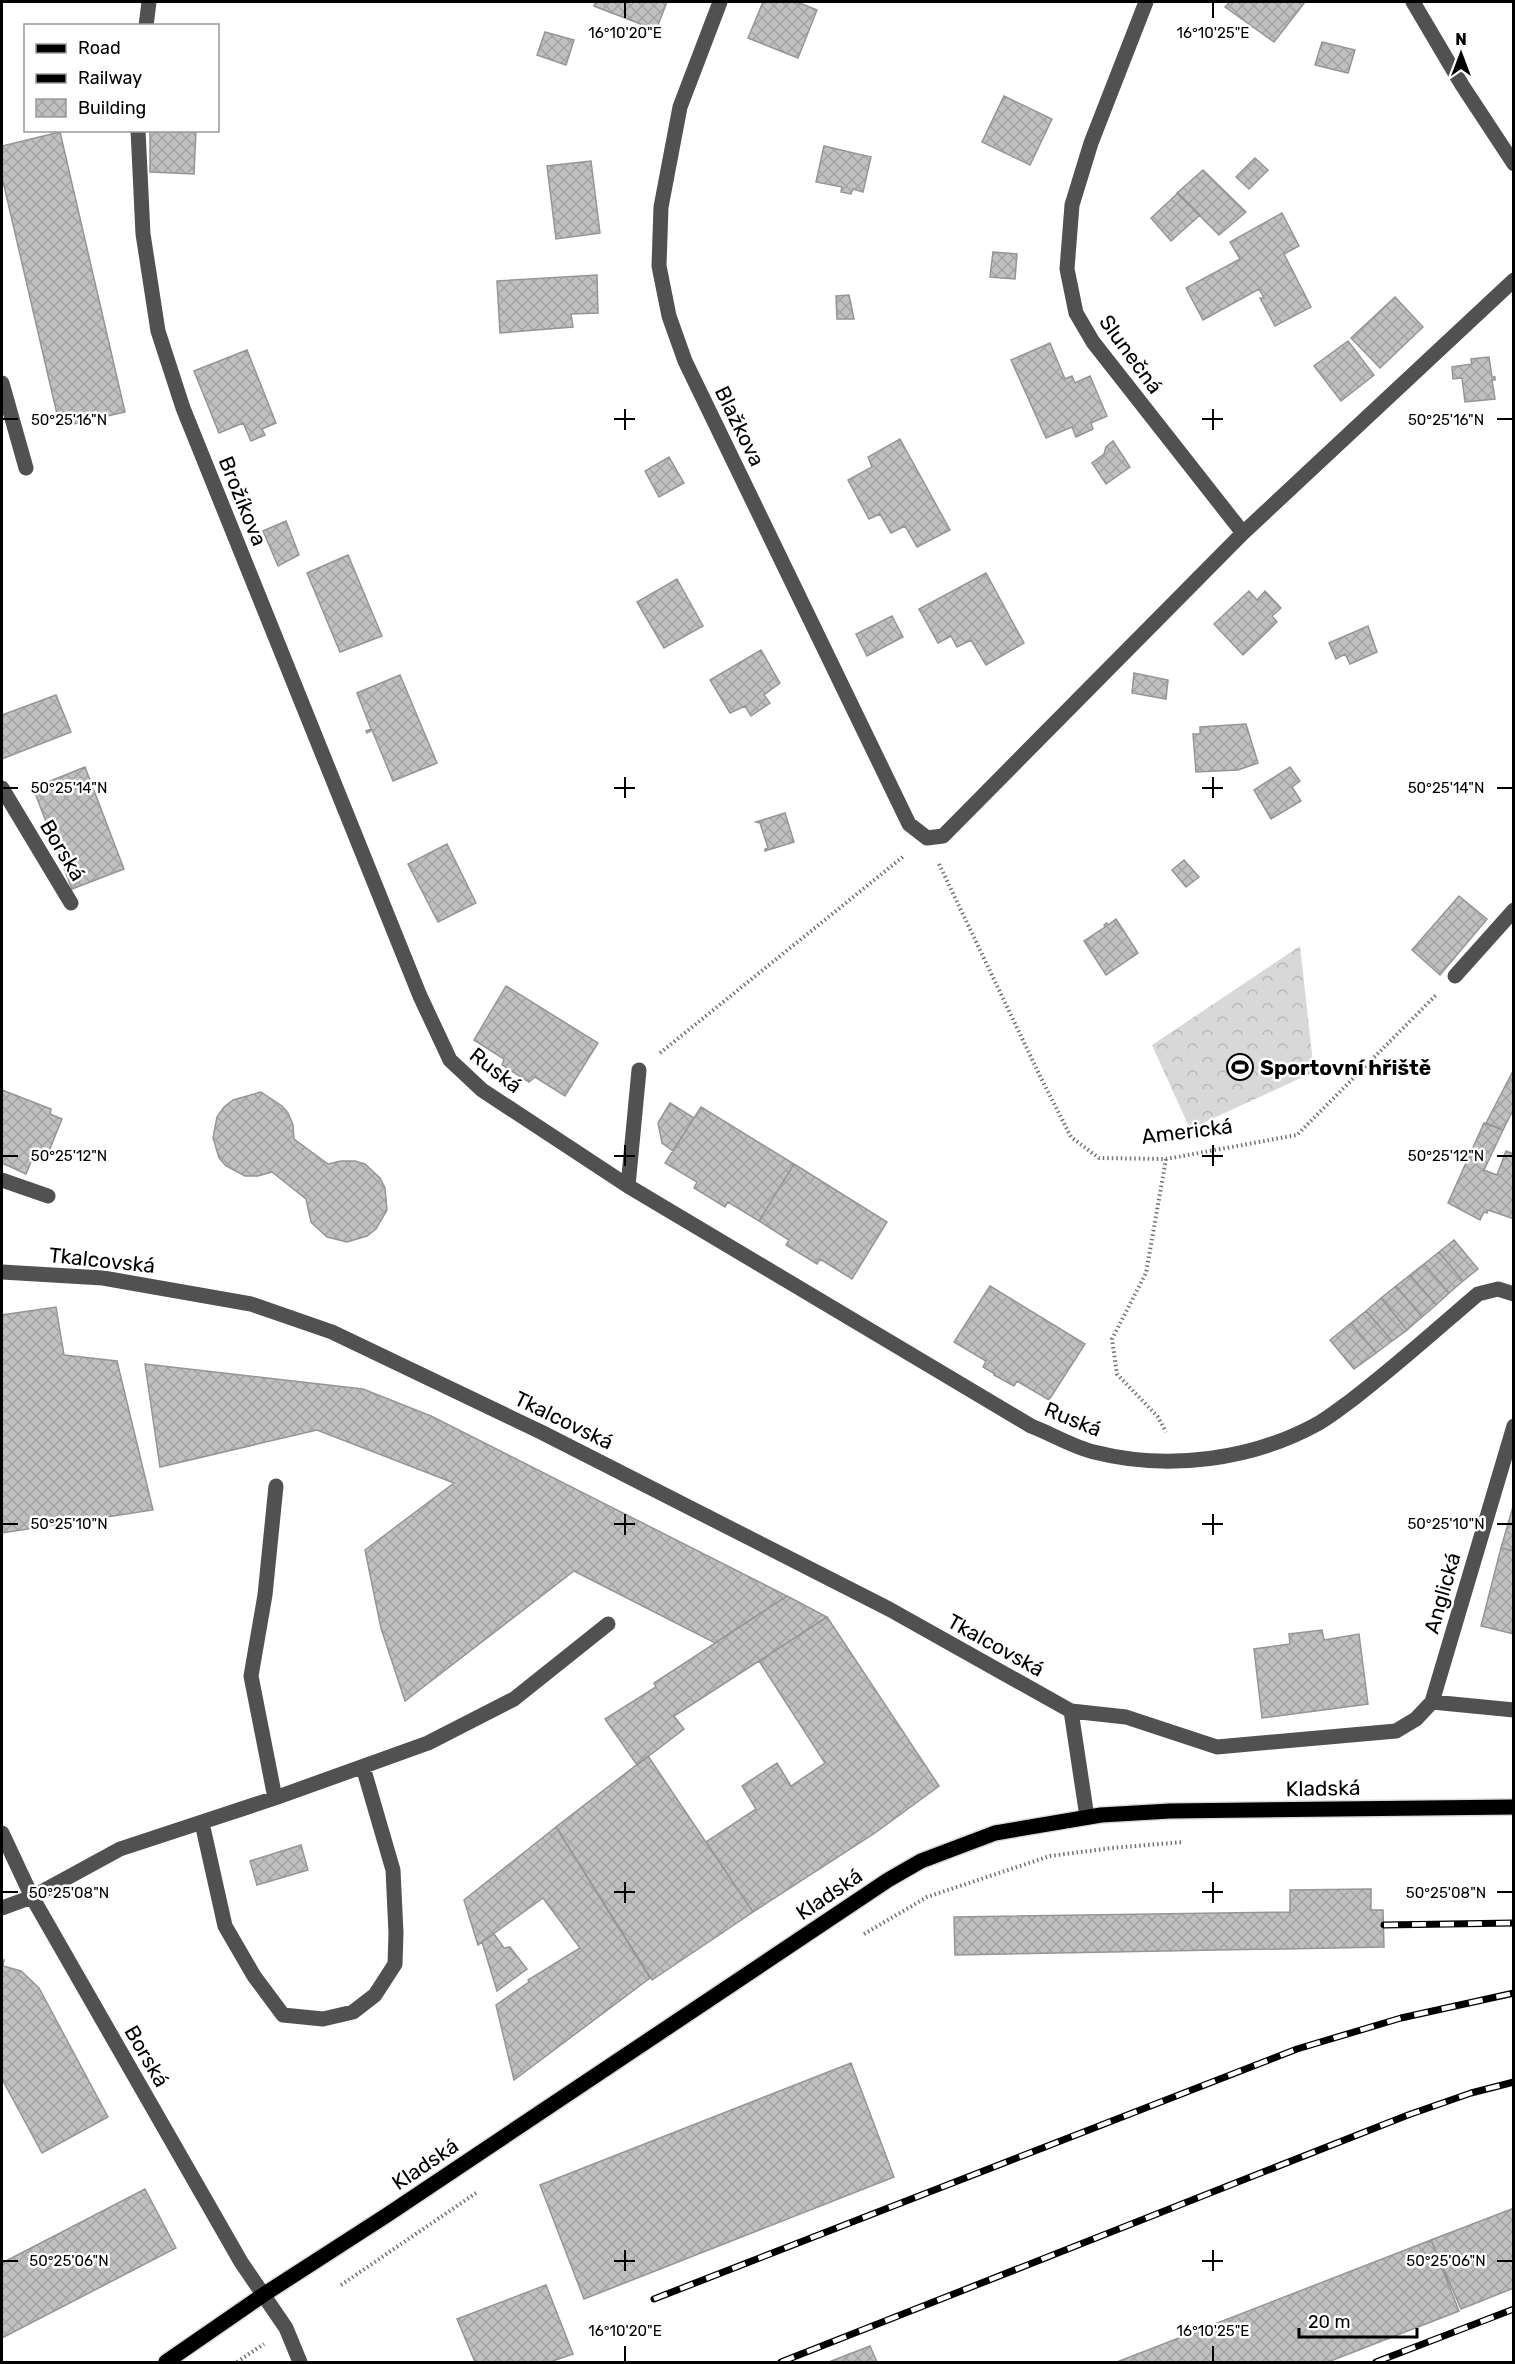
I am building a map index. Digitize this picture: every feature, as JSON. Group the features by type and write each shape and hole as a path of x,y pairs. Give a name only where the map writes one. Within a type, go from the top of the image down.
{"main road":[{"name":"Kladská","path":"166,2362 263,2295 888,1880 921,1861 995,1833 1087,1817 1170,1811 1514,1807"}],"street":[{"path":"146,24 149,2"},
{"name":"Blažkova","path":"720,2 680,107 663,197 659,266 669,316 685,361 909,824 927,838"},
{"name":"Slunečná","path":"1146,2 1091,143 1072,205 1067,269 1076,313 1093,342 1243,534"},
{"path":"1413,2 1462,85 1514,164"},
{"name":"Brožíkova","path":"138,132 143,234 159,331 183,408 369,871"},
{"path":"927,838 943,836 1243,534 1514,280"},
{"path":"2,383 26,468"},
{"name":"Borská","path":"2,788 71,903"},
{"name":"Ruská","path":"369,871 420,996 450,1060 482,1090 628,1186 1031,1426 1092,1452 1127,1459 1181,1460 1231,1455 1270,1446 1320,1422 1370,1386 1478,1294 1498,1289 1514,1294"},
{"path":"1455,976 1514,910"},
{"path":"628,1186 639,1070"},
{"path":"2,1180 48,1196"},
{"name":"Tkalcovská","path":"2,1272 103,1278 251,1304 332,1332 541,1432 889,1609 1071,1711 1126,1717 1217,1747 1396,1731 1416,1719 1432,1702"},
{"name":"Anglická","path":"1432,1702 1514,1426"},
{"path":"274,1798 251,1676 265,1595 276,1486"},
{"path":"2,1908 32,1897 120,1849 202,1823 428,1743 514,1699 608,1624"},
{"path":"1432,1702 1514,1710"},
{"path":"1071,1711 1087,1817"},
{"path":"202,1823 225,1926 254,1976 283,2015 323,2019 353,2012 375,1995 395,1964 396,1943 393,1870 363,1767"},
{"name":"Borská","path":"2,1833 32,1897 241,2262 263,2295"},
{"path":"263,2295 286,2328 300,2362"}],"path":[{"path":"639,1070 927,838"},
{"name":"Americká","path":"927,838 1071,1137 1100,1158 1166,1159 1297,1135 1455,976"},
{"path":"1166,1159 1146,1273 1112,1340 1117,1374 1158,1417 1181,1460"},
{"path":"858,1937 927,1897 1050,1857 1112,1848 1191,1841"},
{"path":"341,2285 477,2192"}],"green space":[{"path":"1300,946 1314,1072 1190,1129 1152,1045"}],"building":[{"path":"596,2 667,2 656,30 594,6"},
{"path":"763,2 797,2 817,10 798,58 748,38"},
{"path":"1230,2 1305,2 1274,42 1225,7"},
{"path":"545,32 574,40 566,65 537,55"},
{"path":"1322,42 1355,50 1348,73 1315,65"},
{"path":"1004,96 1052,119 1030,165 982,142"},
{"path":"60,132 125,412 60,427 2,177 2,146"},
{"path":"150,132 196,132 194,174 150,172"},
{"path":"824,146 871,157 863,192 853,189 851,194 841,192 842,187 816,182"},
{"path":"1255,158 1268,170 1249,189 1236,177"},
{"path":"591,161 600,233 556,239 547,166"},
{"path":"1203,170 1246,212 1219,235 1177,193"},
{"path":"1178,193 1200,215 1171,241 1151,218"},
{"path":"1282,213 1299,246 1284,254 1311,307 1275,326 1260,298 1264,298 1259,289 1203,320 1186,288 1240,259 1230,242"},
{"path":"993,252 1017,254 1015,279 990,277"},
{"path":"597,275 598,313 571,314 573,327 500,333 497,281"},
{"path":"849,295 854,319 837,319 836,296"},
{"path":"1395,297 1423,327 1380,368 1351,338"},
{"path":"1348,341 1374,375 1341,401 1314,366"},
{"path":"1050,343 1065,379 1072,376 1075,383 1090,376 1107,416 1091,423 1093,429 1076,437 1072,427 1046,438 1011,360"},
{"path":"247,350 276,423 262,429 265,435 251,441 243,423 219,433 194,371"},
{"path":"1489,357 1492,377 1495,377 1495,380 1492,380 1495,399 1465,402 1462,378 1453,379 1452,367 1472,364 1471,359"},
{"path":"900,439 950,530 917,547 905,526 891,533 880,514 869,519 848,480 872,467 868,457"},
{"path":"1113,441 1130,467 1106,484 1092,463 1104,454 1106,447"},
{"path":"669,457 684,483 659,497 645,471"},
{"path":"286,521 299,555 278,566 263,531"},
{"path":"348,555 382,636 340,652 307,573"},
{"path":"986,573 1024,643 986,665 971,640 957,647 951,636 938,643 919,609"},
{"path":"677,579 703,626 664,648 637,602"},
{"path":"1249,591 1257,600 1265,591 1281,608 1272,616 1277,622 1243,655 1214,624"},
{"path":"892,616 903,637 867,656 856,634"},
{"path":"1368,626 1377,652 1350,664 1345,654 1336,659 1329,643"},
{"path":"761,650 780,683 764,695 770,703 751,716 745,706 730,713 710,680"},
{"path":"1134,673 1168,680 1166,699 1132,693"},
{"path":"400,675 437,763 393,781 372,730 367,733 366,731 371,729 357,693"},
{"path":"56,695 71,732 2,759 2,715"},
{"path":"1246,724 1258,763 1238,770 1196,772 1193,734 1200,734 1200,727"},
{"path":"85,767 124,869 72,889 33,788"},
{"path":"1290,767 1300,781 1292,787 1301,801 1271,819 1254,790"},
{"path":"785,813 794,842 765,851 768,848 760,823 756,822"},
{"path":"447,844 476,903 438,922 408,864"},
{"path":"1184,860 1199,877 1186,887 1172,870"},
{"path":"1459,896 1487,919 1440,975 1412,950"},
{"path":"1116,919 1138,953 1106,975 1084,941 1105,927 1104,925"},
{"path":"506,986 598,1043 565,1096 535,1077 529,1082 502,1065 504,1059 474,1040"},
{"path":"1514,1069 1514,1108 1503,1130 1486,1123"},
{"path":"2,1090 51,1109 50,1114 62,1119 47,1156 35,1152 26,1174 2,1163"},
{"path":"261,1092 282,1106 288,1113 293,1125 294,1139 328,1164 355,1161 365,1164 380,1178 385,1188 387,1210 376,1229 367,1236 347,1242 327,1237 311,1222 306,1199 272,1172 258,1176 245,1176 226,1166 219,1158 213,1138 217,1117 233,1100"},
{"path":"670,1103 694,1118 673,1151 662,1143 658,1123"},
{"path":"701,1107 794,1164 759,1221 728,1202 725,1207 694,1188 697,1182 665,1163"},
{"path":"1484,1123 1503,1130 1484,1170 1497,1175 1506,1151 1514,1154 1514,1219 1488,1210 1487,1213 1484,1212 1480,1220 1448,1203"},
{"path":"794,1164 887,1222 852,1279 820,1259 817,1264 786,1245 789,1240 759,1221"},
{"path":"1454,1240 1478,1269 1463,1281 1439,1252"},
{"path":"1439,1252 1463,1281 1449,1293 1424,1264"},
{"path":"1424,1264 1449,1293 1436,1305 1410,1275"},
{"path":"1410,1275 1436,1305 1422,1317 1396,1286"},
{"path":"990,1286 1085,1344 1049,1400 1017,1381 1014,1386 994,1375 983,1367 986,1361 954,1342"},
{"path":"1396,1286 1422,1317 1407,1330 1381,1298"},
{"path":"1381,1298 1407,1330 1392,1341 1366,1311"},
{"path":"56,1307 64,1355 117,1361 153,1510 2,1533 2,1315"},
{"path":"1366,1311 1392,1341 1376,1353 1351,1323"},
{"path":"1351,1323 1376,1353 1354,1369 1330,1340"},
{"path":"145,1364 363,1389 431,1416 787,1596 715,1643 574,1571 405,1701 381,1628 365,1550 454,1483 317,1430 160,1467"},
{"path":"1514,1503 1514,1551 1501,1548"},
{"path":"1501,1548 1514,1551 1514,1634 1481,1626"},
{"path":"787,1596 827,1617 674,1716 684,1729 637,1765 605,1719 656,1687 654,1683"},
{"path":"827,1617 939,1786 875,1833 753,1912 706,1842 756,1809 742,1786 777,1763 791,1786 825,1763 759,1661"},
{"path":"1322,1630 1324,1640 1359,1634 1368,1704 1262,1718 1254,1649 1290,1644 1289,1634"},
{"path":"648,1756 753,1912 652,1980 556,1827"},
{"path":"556,1827 650,1978 514,2080 496,2005 529,1982 528,1980 580,1948 543,1898 478,1945 464,1900"},
{"path":"301,1845 308,1870 257,1885 250,1861"},
{"path":"1371,1889 1371,1910 1383,1910 1384,1947 955,1955 954,1917 1290,1912 1290,1890"},
{"path":"494,1934 504,1948 510,1947 527,1969 497,1991 482,1942"},
{"path":"2,1960 4,1960 3,1966 21,1971 39,1988 108,2117 42,2153 2,2079"},
{"path":"851,2063 894,2177 584,2299 540,2185"},
{"path":"145,2189 176,2248 2,2338 2,2263"},
{"path":"1514,2208 1514,2288 1461,2309 1431,2240"},
{"path":"1431,2240 1459,2311 1328,2362 1117,2362"},
{"path":"546,2285 573,2354 550,2362 475,2362 457,2319"},
{"path":"870,2346 877,2362 829,2362"}],"railway":[{"path":"1384,1925 1514,1923"},
{"path":"654,2299 1297,2049 1401,2018 1514,1993"},
{"path":"781,2362 1408,2115 1471,2093 1514,2082"},
{"path":"1376,2362 1514,2309"}],"place":[{"name":"Sportovní hřiště","path":"1240,1067"}]}
